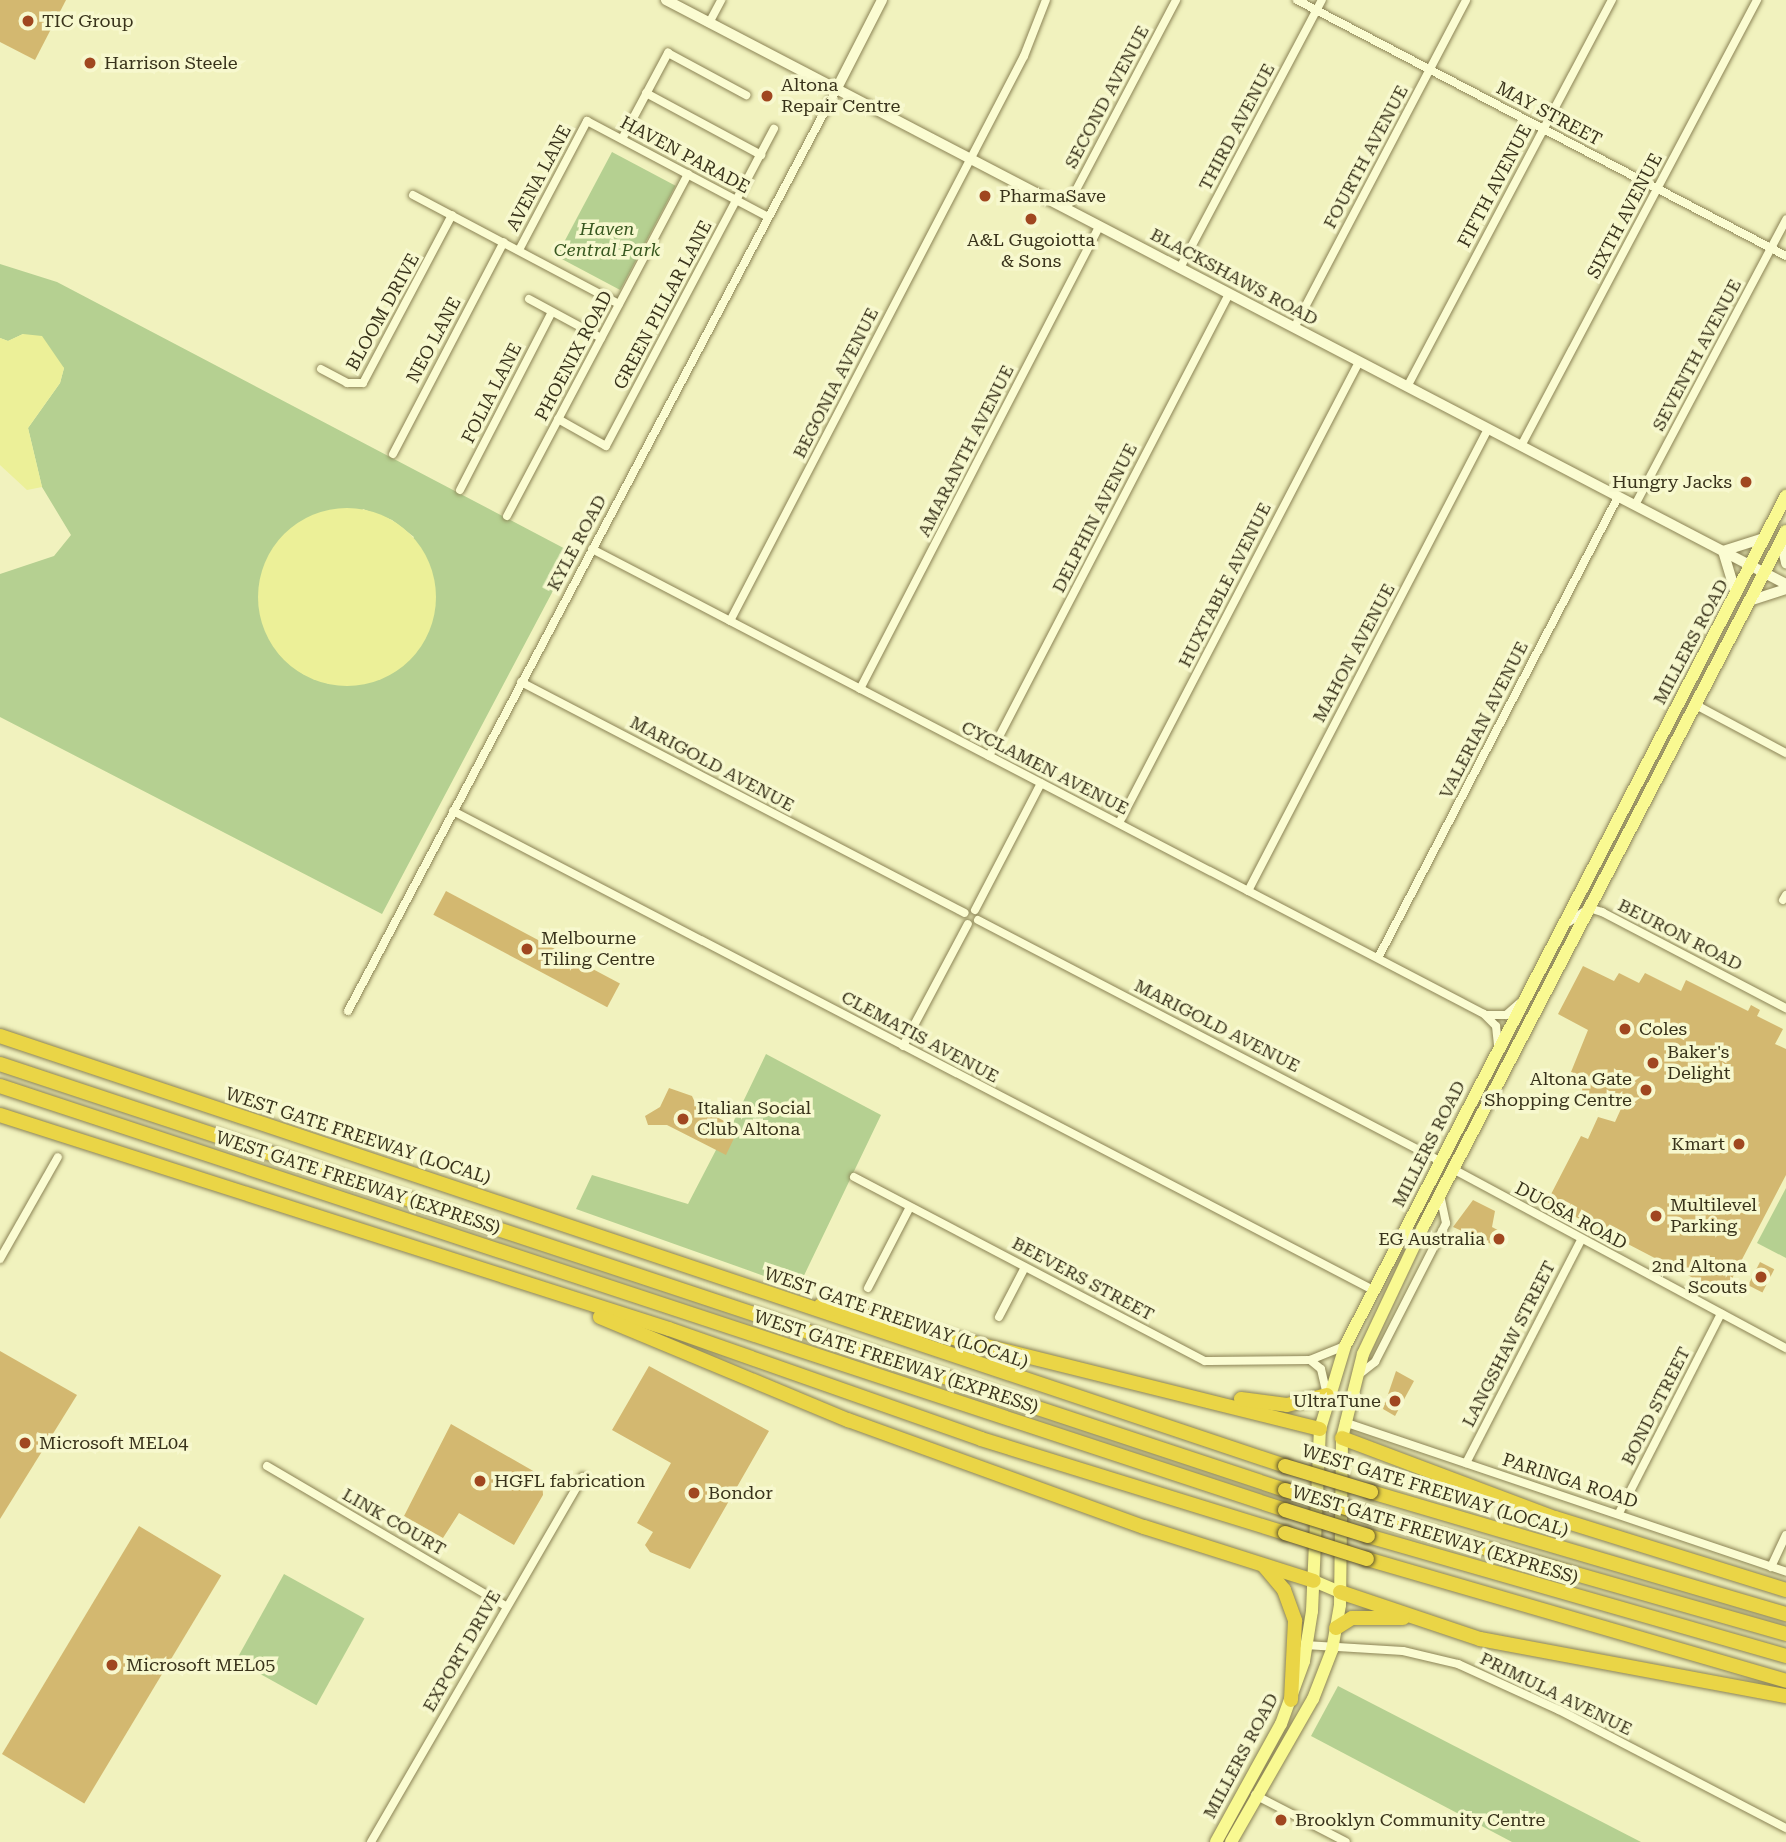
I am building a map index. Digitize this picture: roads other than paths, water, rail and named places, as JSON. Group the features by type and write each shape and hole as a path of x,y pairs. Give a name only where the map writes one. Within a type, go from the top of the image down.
{"highway":[{"name":"WEST GATE FREEWAY (LOCAL)","path":"0,1036 1285,1466 1786,1614"},
{"name":"WEST GATE FREEWAY (EXPRESS)","path":"0,1064 1285,1490 1786,1634"},
{"name":"WEST GATE FREEWAY (EXPRESS)","path":"0,1086 1285,1510 1786,1656"},
{"path":"0,1115 669,1329 981,1439 1367,1559 1786,1681"},
{"path":"488,1273 848,1420 1144,1527 1258,1561 1314,1581"},
{"path":"741,1286 1112,1374 1320,1429"},
{"path":"1112,1374 1287,1405 1327,1395"},
{"path":"1342,1438 1567,1522 1786,1590"},
{"path":"1258,1561 1284,1590 1302,1644 1291,1700"},
{"path":"1340,1592 1415,1618 1511,1646 1786,1696"},
{"path":"1336,1628 1352,1618 1415,1618"}],"main road":[{"name":"BLACKSHAWS ROAD","path":"666,0 1764,572 1786,586"},
{"name":"MILLERS ROAD","path":"1302,1644 1314,1581 1320,1429 1327,1395 1345,1346 1786,496"},
{"name":"MILLERS ROAD","path":"1216,1842 1312,1699 1332,1650 1340,1592 1342,1438 1355,1377 1453,1169 1783,536"},
{"path":"1783,536 1786,563"},
{"path":"1736,594 1723,551 1765,538"},
{"path":"1749,601 1786,586"},
{"path":"1440,1161 1453,1169"},
{"path":"1320,1429 1342,1438"},
{"path":"1314,1581 1340,1592"},
{"name":"MILLERS ROAD","path":"1231,1842 1291,1700"}],"street":[{"path":"709,23 721,0"},
{"path":"836,89 882,0"},
{"name":"BEGONIA AVENUE","path":"730,621 970,159 1046,0"},
{"name":"SECOND AVENUE","path":"1066,209 1176,0"},
{"name":"MAY STREET","path":"1297,0 1786,256"},
{"name":"THIRD AVENUE","path":"1180,268 1322,0"},
{"name":"FOURTH AVENUE","path":"1293,328 1466,0"},
{"name":"FIFTH AVENUE","path":"1407,387 1612,0"},
{"name":"SIXTH AVENUE","path":"1521,446 1757,0"},
{"path":"622,139 667,53 746,95"},
{"name":"KYLE ROAD","path":"348,1011 836,89"},
{"path":"646,93 761,155"},
{"name":"HAVEN PARADE","path":"587,121 768,217"},
{"name":"AVENA LANE","path":"519,250 587,121"},
{"name":"GREEN PILLAR LANE","path":"558,419 606,446 774,130"},
{"name":"PHOENIX ROAD","path":"507,516 688,174"},
{"path":"413,195 619,304"},
{"name":"BLOOM DRIVE","path":"321,369 347,383 363,383 453,215"},
{"name":"SEVENTH AVENUE","path":"1635,506 1786,220"},
{"name":"AMARANTH AVENUE","path":"860,689 1099,227"},
{"name":"NEO LANE","path":"393,454 504,242"},
{"name":"DELPHIN AVENUE","path":"989,756 1229,294"},
{"path":"529,299 601,338"},
{"name":"FOLIA LANE","path":"460,490 552,312"},
{"name":"HUXTABLE AVENUE","path":"1119,823 1359,362"},
{"name":"MAHON AVENUE","path":"1248,891 1488,429"},
{"name":"VALERIAN AVENUE","path":"1378,958 1618,497"},
{"name":"CYCLAMEN AVENUE","path":"592,550 1484,1014"},
{"name":"MARIGOLD AVENUE","path":"521,682 964,913"},
{"path":"1696,705 1786,753"},
{"path":"903,1046 968,924 978,920 975,910 1041,783"},
{"name":"CLEMATIS AVENUE","path":"453,811 1373,1290"},
{"name":"BEURON ROAD","path":"1562,929 1589,908 1786,1008"},
{"path":"968,924 964,913 975,910"},
{"name":"MARIGOLD AVENUE","path":"978,920 1440,1161"},
{"path":"1484,1014 1506,1015 1524,999"},
{"path":"1484,1014 1496,1026 1498,1049"},
{"path":"0,1259 58,1157"},
{"name":"DUOSA ROAD","path":"1453,1169 1786,1348"},
{"name":"BEEVERS STREET","path":"853,1177 1205,1361 1310,1360 1345,1346"},
{"path":"1355,1377 1375,1362 1446,1223 1440,1195"},
{"path":"868,1289 911,1207"},
{"name":"LANGSHAW STREET","path":"1466,1463 1581,1240"},
{"path":"999,1317 1025,1267"},
{"name":"BOND STREET","path":"1619,1513 1721,1314"},
{"path":"1310,1360 1321,1369 1327,1395"},
{"name":"PARINGA ROAD","path":"1344,1422 1619,1513 1786,1572"},
{"name":"LINK COURT","path":"267,1466 506,1606"},
{"name":"EXPORT DRIVE","path":"371,1842 583,1477"},
{"path":"1771,1567 1786,1535"},
{"name":"PRIMULA AVENUE","path":"1302,1644 1332,1650 1403,1651 1458,1664 1559,1710 1786,1828"},
{"path":"1251,1793 1346,1842"}],"place":[{"name":"TIC Group","path":"28,21"},
{"name":"Harrison Steele","path":"90,63"},
{"name":"Altona Repair Centre","path":"767,96"},
{"name":"PharmaSave","path":"985,196"},
{"name":"A&L Gugoiotta & Sons","path":"1031,219"},
{"name":"Hungry Jacks","path":"1746,482"},
{"name":"Melbourne Tiling Centre","path":"527,949"},
{"name":"Coles","path":"1625,1029"},
{"name":"Baker's Delight","path":"1653,1063"},
{"name":"Altona Gate Shopping Centre","path":"1646,1090"},
{"name":"Italian Social Club Altona","path":"683,1119"},
{"name":"Kmart","path":"1739,1144"},
{"name":"Multilevel Parking","path":"1656,1216"},
{"name":"EG Australia","path":"1499,1239"},
{"name":"2nd Altona Scouts","path":"1761,1277"},
{"name":"UltraTune","path":"1395,1401"},
{"name":"Microsoft MEL04","path":"25,1443"},
{"name":"HGFL fabrication","path":"480,1481"},
{"name":"Bondor","path":"694,1493"},
{"name":"Microsoft MEL05","path":"112,1665"},
{"name":"Brooklyn Community Centre","path":"1281,1820"}],"park label":[{"name":"Haven Central Park","path":"607,240"}]}
